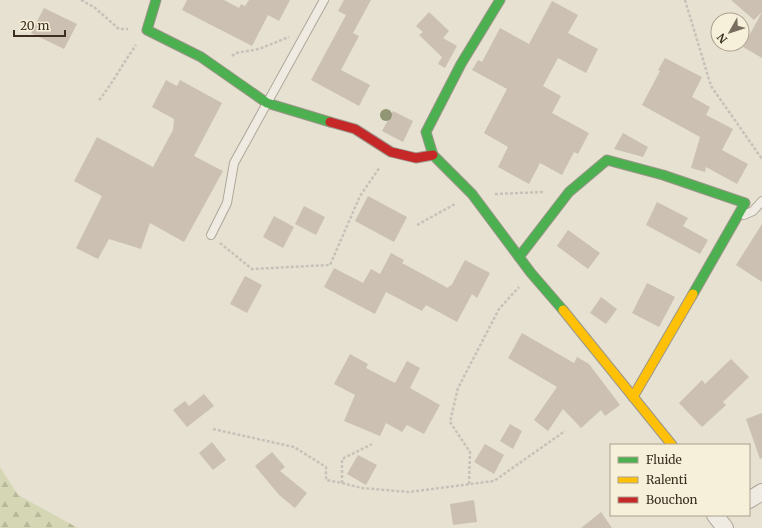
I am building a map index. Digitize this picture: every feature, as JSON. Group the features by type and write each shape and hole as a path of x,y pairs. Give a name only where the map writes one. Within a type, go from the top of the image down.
{"street":[{"path":"156,0 146,30 201,57 267,103 355,129 390,152 416,158 433,155"},
{"path":"500,0 461,64 426,132 433,155 472,194 531,274 584,335 671,444"},
{"path":"519,257 569,192 607,160 663,175 745,203 633,397"},
{"path":"750,499 762,492"},
{"path":"716,516 724,528"}],"lane":[{"path":"210,235 227,203 234,163 324,0"},
{"path":"737,217 753,212 762,201"}],"path":[{"path":"81,0 94,7 119,29 146,30"},
{"path":"685,0 711,86 762,159"},
{"path":"215,66 236,53 259,49 308,28"},
{"path":"99,100 109,88 126,58 146,30"},
{"path":"210,235 252,268 330,265 360,196 390,152"},
{"path":"469,484 470,452 450,422 458,388 499,309 531,274"},
{"path":"213,429 294,447 326,467 326,480 362,488 409,492 494,481 565,431"},
{"path":"342,483 342,459 372,444"}],"green space":[{"path":"0,467 18,495 78,528 0,528"}],"building":[{"path":"187,0 224,0 239,8 241,4 245,6 249,0 290,0 279,21 268,15 252,46 182,10"},
{"path":"344,0 371,0 353,33 359,36 341,70 370,85 359,106 311,80 346,15 338,11"},
{"path":"731,0 762,0 762,12 754,20 750,17 750,12 745,12"},
{"path":"552,1 578,15 568,33 598,49 586,73 558,58 543,86 561,96 552,113 589,133 578,154 574,152 562,175 540,163 529,184 498,167 508,147 484,133 507,89 472,70 478,60 482,62 500,28 529,44"},
{"path":"44,8 77,24 64,49 31,33"},
{"path":"429,12 449,31 443,38 457,46 445,68 438,64 442,57 419,35 423,32 416,26"},
{"path":"762,12 762,58 750,51 750,34"},
{"path":"665,58 702,77 692,97 710,107 706,115 733,129 722,150 748,164 737,184 706,167 705,172 691,168 700,137 642,105 660,71 658,70"},
{"path":"166,80 177,86 180,80 222,103 194,156 223,171 184,242 150,223 141,249 109,239 98,259 76,248 102,196 74,181 97,137 153,167 173,130 174,119 152,107"},
{"path":"393,111 413,121 403,142 382,131"},
{"path":"623,133 648,147 643,157 614,149"},
{"path":"368,196 407,217 394,242 355,221"},
{"path":"657,202 688,218 683,226 708,240 700,254 646,225"},
{"path":"304,206 325,217 316,235 295,224"},
{"path":"274,216 294,227 283,248 263,237"},
{"path":"762,224 762,282 736,265"},
{"path":"568,230 600,253 588,269 557,246"},
{"path":"391,253 404,260 402,263 448,288 450,285 451,286 465,260 490,273 477,298 472,294 457,322 426,305 422,311 386,292 375,314 324,287 334,268 363,283 371,269 380,274"},
{"path":"245,276 262,285 247,313 230,304"},
{"path":"647,283 675,297 659,327 632,313"},
{"path":"601,297 617,309 606,324 590,313"},
{"path":"522,333 574,363 577,357 589,364 620,405 605,416 601,410 581,428 563,409 548,431 534,420 557,387 508,358"},
{"path":"350,354 368,364 366,368 395,383 407,361 420,368 410,388 440,405 424,434 407,425 402,432 386,423 380,436 344,421 355,395 334,384"},
{"path":"731,359 749,377 723,402 726,405 702,427 679,403 702,380 705,384"},
{"path":"204,394 214,406 187,427 173,410 185,401 189,406"},
{"path":"762,413 762,458 760,459 746,419"},
{"path":"510,424 522,431 513,449 500,441"},
{"path":"212,442 226,460 213,470 199,453"},
{"path":"485,444 504,455 494,474 474,462"},
{"path":"272,452 285,467 280,471 307,493 295,508 279,495 255,466"},
{"path":"358,455 377,465 366,485 347,474"},
{"path":"474,500 477,522 453,525 450,504"},
{"path":"601,512 612,528 581,528"}],"traffic: fast":[{"path":"156,0 147,30 201,57 267,103 330,122"},
{"path":"500,0 461,64 426,132 433,155 472,194 531,273 563,310"},
{"path":"519,257 569,192 607,160 663,175 745,203 693,294"}],"traffic: slow":[{"path":"633,397 693,294"},
{"path":"563,310 671,444"}],"traffic: jam":[{"path":"330,122 355,129 391,152 416,158 433,155"}]}
